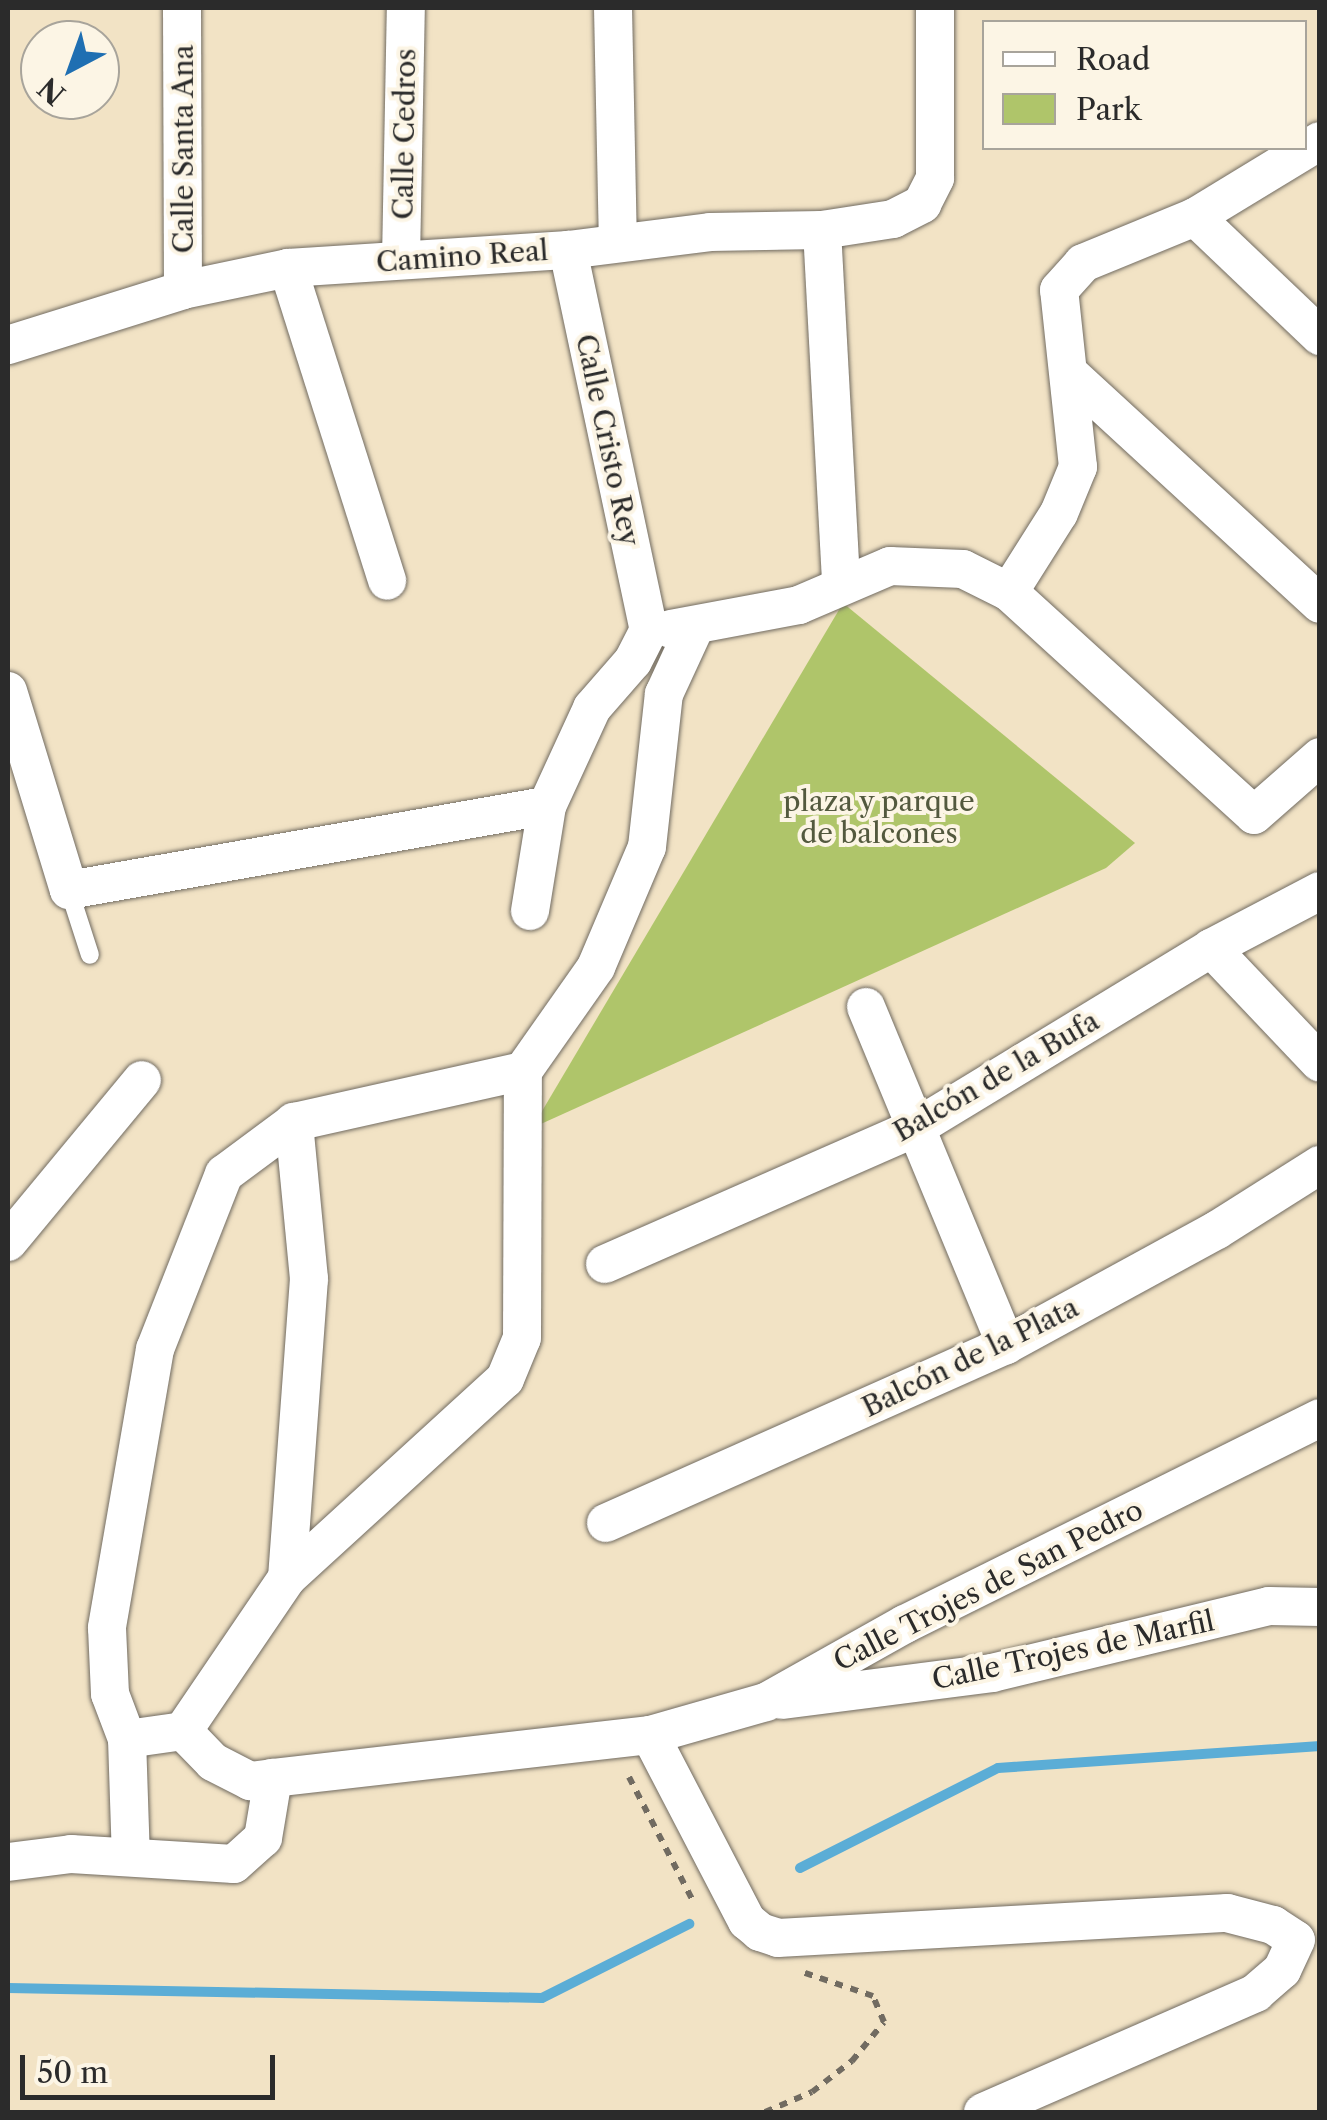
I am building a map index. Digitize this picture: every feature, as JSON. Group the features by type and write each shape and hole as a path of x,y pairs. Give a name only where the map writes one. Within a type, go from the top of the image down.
{"street":[{"name":"Calle Santa Ana","path":"182,8 183,290"},
{"name":"Calle Cedros","path":"401,260 406,8"},
{"path":"613,8 618,242"},
{"name":"Camino Real","path":"8,345 183,290 288,268 822,230 893,219 922,204 935,178 935,8"},
{"path":"1009,592 1059,513 1078,467 1059,290 1083,262 1196,217 1305,150"},
{"path":"1196,217 1320,336"},
{"path":"822,230 842,584"},
{"name":"Calle Cristo Rey","path":"568,250 648,630"},
{"path":"288,268 386,581"},
{"path":"1070,376 1320,604"},
{"path":"530,911 547,806 592,708 633,661 648,630 696,627 799,605 890,566 963,569 1009,592 1254,815 1320,757"},
{"path":"128,1739 183,1731 287,1578 506,1379 522,1338 524,1071 596,967 647,847 664,694 696,627"},
{"path":"8,691 69,890 547,806"},
{"name":"Balcón de la Bufa","path":"606,1264 918,1127 1212,948 1320,891"},
{"path":"1212,948 1320,1063"},
{"path":"866,1007 1006,1344"},
{"path":"131,1857 128,1739 110,1694 107,1628 155,1349 224,1174 294,1122 524,1071"},
{"path":"11,1231 142,1080"},
{"path":"287,1578 309,1279 294,1122"},
{"name":"Balcón de la Plata","path":"606,1523 1006,1344 1216,1230 1320,1165"},
{"name":"Calle Trojes de San Pedro","path":"183,1731 213,1762 250,1781 634,1737 766,1702 905,1624 1320,1418"},
{"name":"Calle Trojes de Marfil","path":"766,1702 992,1673 1269,1606 1320,1607"},
{"path":"634,1737 747,1922 778,1938 1227,1912 1273,1925 1308,1942 1256,1993 983,2112"},
{"path":"8,1862 70,1854 234,1864 263,1838 273,1778"}],"lane":[{"path":"69,890 90,955"}],"path":[{"path":"634,1737 634,1792 685,1890"},
{"path":"765,2112 812,2092 852,2061 884,2022 873,1996 799,1971"}],"green space":[{"name":"plaza y parque de balcones","path":"843,603 1135,843 1106,868 532,1128"}],"waterway":[{"path":"800,1868 998,1768 1320,1746"},
{"path":"8,1988 542,1998 689,1924"}]}
